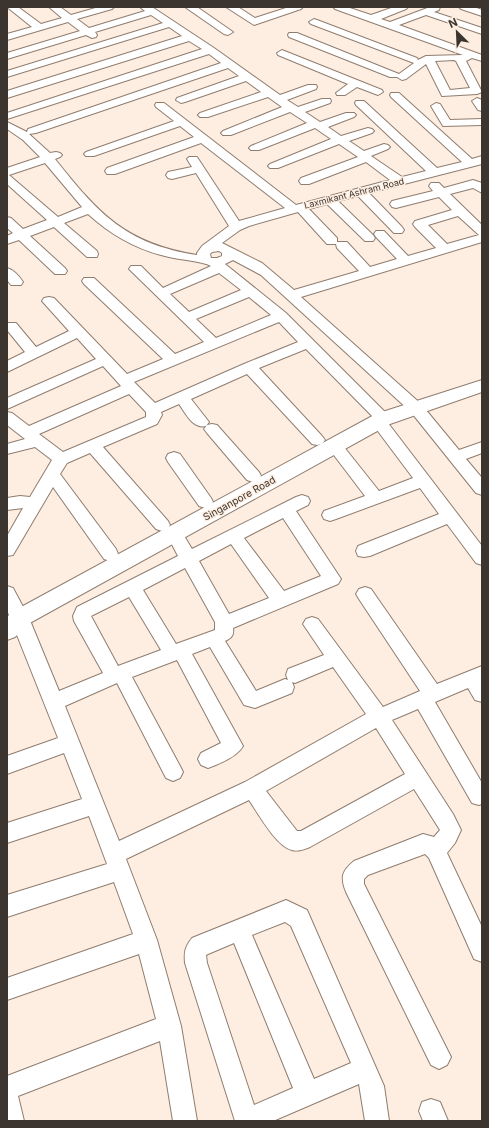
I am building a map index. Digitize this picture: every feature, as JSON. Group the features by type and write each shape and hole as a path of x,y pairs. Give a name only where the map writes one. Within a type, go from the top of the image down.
{"main road":[{"name":"Singanpore Road","path":"11,612 110,554 168,529 205,502 253,476 326,443 409,402 482,377"},
{"name":"Singanpore Road","path":"409,402 482,386"},
{"name":"Singanpore Road","path":"11,612 326,443"}],"street":[{"path":"12,7 40,28"},
{"path":"54,7 161,87"},
{"path":"8,36 109,7"},
{"path":"190,7 228,32"},
{"path":"234,7 254,22 298,7"},
{"path":"371,20 403,7"},
{"path":"315,66 388,25 440,7"},
{"path":"464,7 482,13"},
{"path":"344,8 371,20 480,57"},
{"path":"7,56 86,31 148,9 210,50 269,93 399,181"},
{"path":"425,12 482,31"},
{"path":"314,22 413,60"},
{"path":"7,74 170,24"},
{"path":"293,35 398,76 429,59 455,57 460,59 480,57"},
{"path":"7,95 190,37"},
{"path":"7,119 140,72 210,50"},
{"path":"282,52 378,92"},
{"path":"429,59 446,94 477,91 460,59"},
{"path":"7,140 229,64"},
{"path":"182,100 248,77"},
{"path":"341,93 356,83"},
{"path":"279,99 312,87"},
{"path":"204,115 269,93"},
{"path":"395,95 470,163"},
{"path":"227,133 294,109 326,101"},
{"path":"360,102 428,174 442,192 482,232"},
{"path":"160,105 297,208 367,272"},
{"path":"436,106 447,124 482,122"},
{"path":"460,110 468,123"},
{"path":"255,148 350,115"},
{"path":"7,119 28,133 52,156 93,201 119,224 165,245 215,255 261,269 409,402 482,489"},
{"path":"90,154 182,122"},
{"path":"274,166 339,140 368,131"},
{"path":"111,171 203,138"},
{"path":"305,181 365,157 384,147"},
{"path":"7,172 52,156"},
{"path":"52,156 89,209 108,226 142,246 176,255 215,255 250,292 281,316 379,417 423,481 482,558"},
{"name":"Laxmikant Ashram Road","path":"162,293 215,255 233,230 297,208 329,199 482,160"},
{"path":"172,175 196,164 233,230"},
{"path":"8,178 92,254"},
{"path":"396,204 473,184 476,184 482,189"},
{"path":"360,191 398,230"},
{"path":"329,199 406,261"},
{"path":"7,240 89,209"},
{"path":"446,249 419,224 461,211"},
{"path":"7,221 60,271"},
{"path":"292,296 482,238"},
{"path":"136,269 214,344"},
{"path":"7,272 16,282"},
{"path":"89,281 173,360"},
{"path":"186,318 250,292"},
{"path":"7,550 60,459 152,420 154,416 153,410 48,301"},
{"path":"7,450 33,437 128,383 173,360 281,316"},
{"path":"11,326 33,353"},
{"path":"7,367 78,332"},
{"path":"153,410 249,367 308,343"},
{"path":"7,404 105,360"},
{"path":"249,367 326,443 376,498"},
{"path":"181,397 253,476"},
{"path":"7,417 60,459"},
{"path":"92,446 168,529 190,559 251,699 255,700 336,658"},
{"path":"456,457 482,447"},
{"path":"174,458 205,502"},
{"path":"52,474 110,554"},
{"path":"330,515 423,481"},
{"path":"8,501 35,503"},
{"path":"173,772 117,675 83,621 82,616 87,609 190,559 302,501"},
{"path":"54,702 176,652 280,600 332,579 286,510"},
{"path":"364,551 450,516"},
{"path":"234,536 280,600"},
{"path":"132,587 176,652 233,746 208,759"},
{"path":"364,594 427,696 479,796"},
{"path":"11,612 54,702 146,940 169,1026 185,1121"},
{"path":"312,624 378,717 446,821 450,830 448,836 436,851"},
{"path":"7,906 117,862 378,717 427,696 479,682"},
{"path":"7,765 70,743"},
{"path":"252,788 285,834 293,840 303,840 418,778"},
{"path":"7,833 94,805"},
{"path":"438,1057 354,885 353,876 361,868 423,844 430,845 436,851 482,951"},
{"path":"365,1069 247,1121 196,963 195,952 200,946 286,911 299,918 365,1069 372,1086 377,1121"},
{"path":"239,930 308,1094"},
{"path":"7,989 146,940"},
{"path":"7,1088 169,1026"},
{"path":"7,1098 12,1121"}]}
